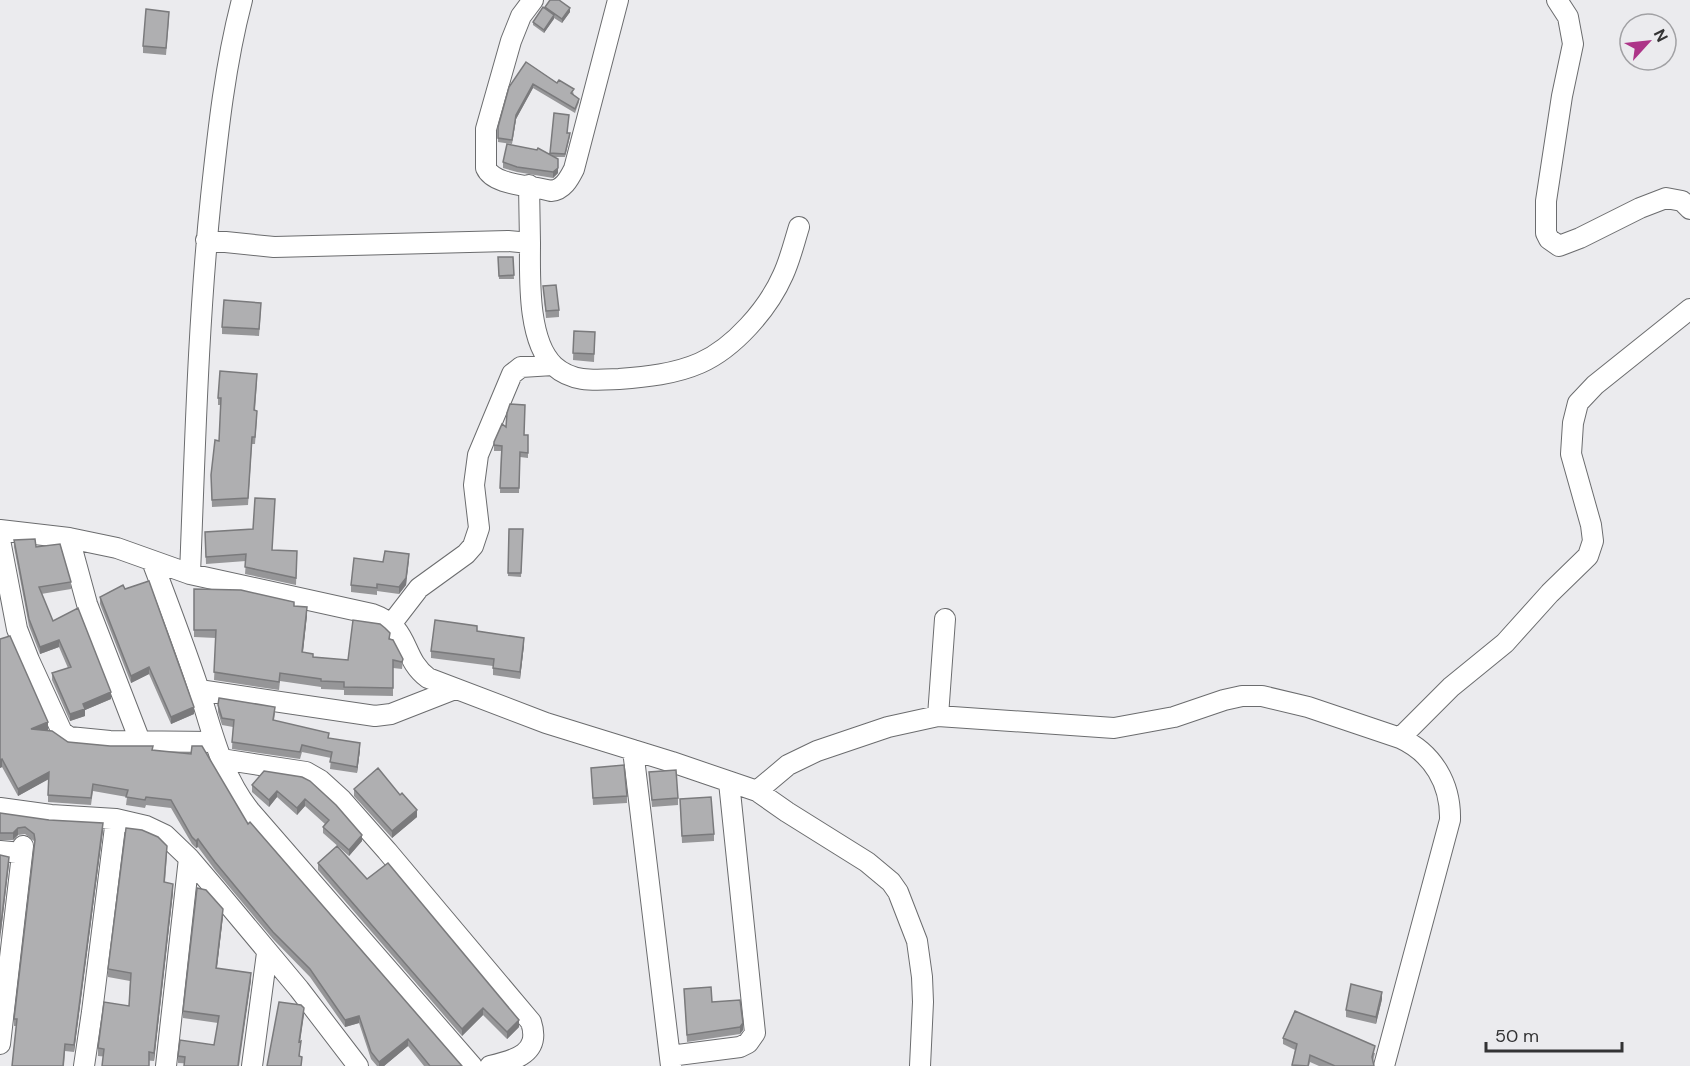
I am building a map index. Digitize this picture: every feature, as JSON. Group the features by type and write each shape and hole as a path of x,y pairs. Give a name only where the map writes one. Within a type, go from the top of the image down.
{"street":[{"path":"190,574 206,240 218,124 228,57 242,0"},
{"path":"533,0 521,16 511,41 486,129 486,168 492,176 506,182 555,191 568,180 574,169 618,0"},
{"path":"1557,0 1568,17 1573,44 1562,96 1546,201 1545,226 1549,239 1559,246 1666,198 1682,201 1690,209"},
{"path":"529,185 531,304 537,333 553,365 570,376 587,381 660,375 698,364 711,357 746,329 772,296 784,273 799,227"},
{"path":"206,240 274,248 508,241 530,243"},
{"path":"1400,738 1451,687 1505,643 1550,593 1588,556 1593,541 1592,531 1571,454 1573,423 1578,403 1596,385 1690,309"},
{"path":"392,623 419,588 466,554 473,546 479,528 474,485 478,456 512,374 520,367 553,365"},
{"path":"0,530 69,538 117,548 190,574 372,614 392,623 406,644 418,669 428,678 546,723 757,791 867,862 891,882 898,892 917,941 922,977 920,1066"},
{"path":"69,538 87,604 140,741"},
{"path":"0,540 17,629 62,732 69,737 76,738 140,741 218,751 306,772 329,788 387,851 531,1022 534,1042 530,1048 516,1057 490,1066"},
{"path":"152,561 199,690 218,751 236,791 250,811 472,1066"},
{"path":"938,716 945,619"},
{"path":"199,690 375,716 391,714 455,689"},
{"path":"757,791 788,765 817,750 888,726 938,716 1114,728 1174,717 1242,696 1262,696 1308,707 1412,743 1430,758 1440,774 1447,793 1450,820 1384,1066"},
{"path":"633,750 670,1061 740,1047 748,1043 755,1033 729,782"},
{"path":"0,808 51,815 116,819 155,830 165,836 189,858 299,990 358,1066"},
{"path":"84,1066 116,819"},
{"path":"0,850 23,849 7,943 1,1035"},
{"path":"166,1066 189,858"},
{"path":"252,1066 267,953"}],"building":[{"path":"550,0 559,0 570,8 562,19 545,7"},
{"path":"543,7 554,15 544,30 533,22"},
{"path":"146,9 169,12 166,48 143,46"},
{"path":"526,62 557,83 559,80 574,89 571,93 579,99 575,109 533,84 516,115 512,140 498,138 498,127 509,87"},
{"path":"554,113 569,115 567,133 570,133 565,154 550,153"},
{"path":"507,144 537,150 538,148 558,159 558,168 553,172 517,167 503,162"},
{"path":"498,257 513,257 514,275 499,276"},
{"path":"556,285 559,310 546,311 543,286"},
{"path":"224,300 261,303 259,329 222,327"},
{"path":"574,331 595,332 594,354 573,353"},
{"path":"220,371 257,374 254,410 257,411 255,437 252,437 248,498 212,500 211,475 215,440 219,441"},
{"path":"510,404 525,405 524,435 528,435 528,453 520,452 519,488 500,488 502,446 494,445 494,442 502,424 506,427"},
{"path":"255,498 275,499 272,550 297,551 296,578 245,567 246,554 206,557 205,532 253,529"},
{"path":"509,529 523,529 521,573 508,573"},
{"path":"35,539 36,547 60,544 71,582 39,587 53,621 78,608 111,692 83,704 85,709 70,714 52,673 71,667 59,640 40,647 29,619 14,540"},
{"path":"385,551 409,554 406,578 399,587 377,584 377,588 351,585 354,558 383,562"},
{"path":"149,581 194,707 171,717 149,667 131,676 100,597 123,585 125,589"},
{"path":"194,589 241,590 294,602 294,606 307,607 302,652 313,654 313,657 348,660 353,620 380,624 390,633 389,639 393,640 403,659 402,662 393,660 393,688 344,687 344,682 321,681 321,679 280,673 279,682 214,672 216,630 194,630"},
{"path":"435,620 477,626 477,631 524,638 520,672 493,668 494,659 431,651"},
{"path":"10,636 48,722 31,729 52,731 68,742 110,746 153,746 152,750 191,754 192,746 202,746 248,824 250,822 462,1066 430,1066 408,1039 379,1062 371,1052 359,1016 345,1020 310,969 273,932 198,839 196,841 192,837 171,800 126,797 128,790 93,784 91,798 48,795 49,772 18,789 2,759 0,760 0,639"},
{"path":"219,698 275,707 273,720 329,733 328,738 360,743 357,767 330,762 332,752 302,745 300,752 232,742 234,720 222,718 218,705"},
{"path":"624,765 627,796 593,798 591,768"},
{"path":"378,768 400,795 402,793 417,810 392,831 354,789"},
{"path":"676,770 678,798 652,800 649,772"},
{"path":"264,771 302,777 310,781 336,805 362,835 349,850 323,827 329,820 305,799 297,808 277,791 269,800 252,785"},
{"path":"711,797 714,834 682,836 680,799"},
{"path":"0,813 49,820 103,823 74,1045 65,1044 63,1066 12,1066 17,1019 14,1019 35,840 34,834 25,827 18,828 13,833 0,833"},
{"path":"126,828 142,830 158,837 167,846 164,882 173,884 154,1053 149,1052 149,1066 102,1066 104,1049 98,1048 104,1002 129,1006 131,973 108,969"},
{"path":"337,846 367,879 388,863 519,1020 507,1032 483,1008 462,1029 318,863"},
{"path":"0,855 9,857 0,933"},
{"path":"197,888 206,890 223,909 216,968 251,973 238,1066 184,1066 185,1057 178,1056 180,1040 214,1045 219,1016 183,1011"},
{"path":"1351,984 1382,992 1376,1017 1346,1010"},
{"path":"711,987 712,1002 740,1000 743,1023 740,1027 687,1035 684,989"},
{"path":"279,1002 301,1005 304,1008 299,1042 301,1041 299,1056 302,1057 301,1066 267,1066"},
{"path":"1295,1011 1375,1046 1372,1057 1374,1066 1335,1066 1310,1055 1308,1066 1292,1065 1297,1044 1283,1038"}]}
